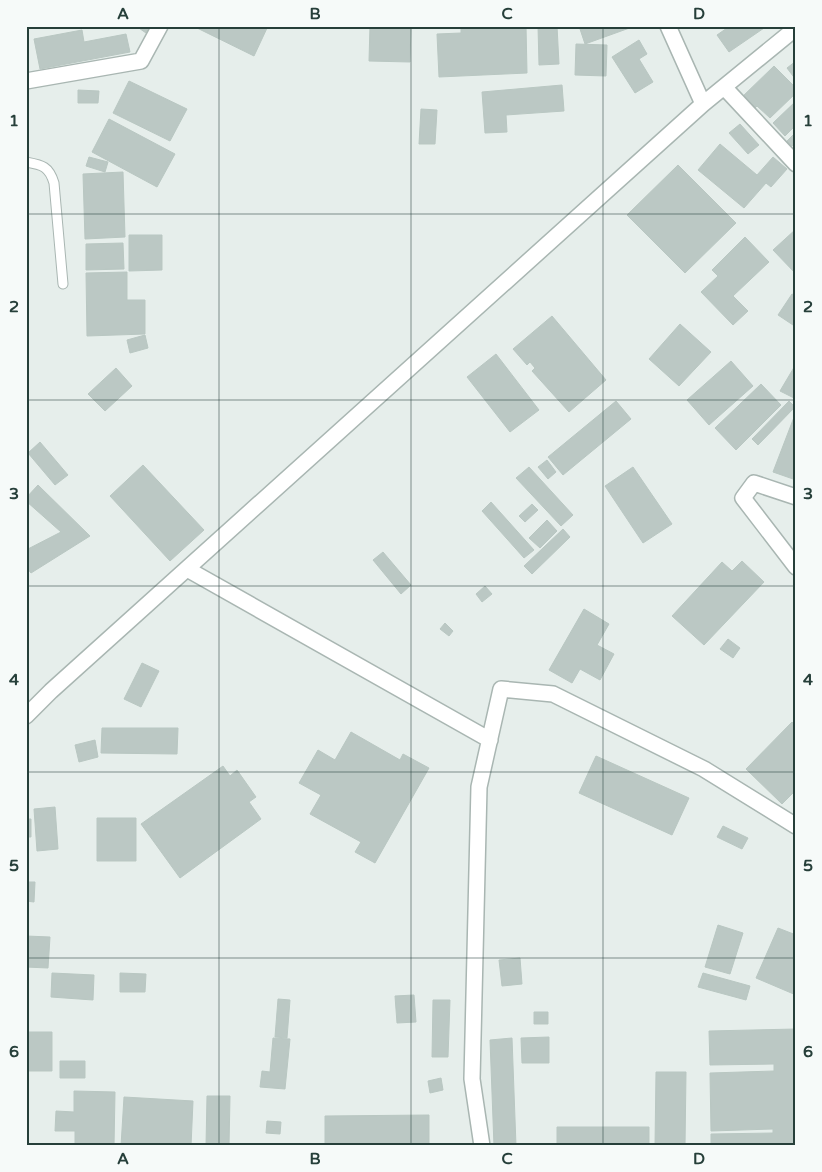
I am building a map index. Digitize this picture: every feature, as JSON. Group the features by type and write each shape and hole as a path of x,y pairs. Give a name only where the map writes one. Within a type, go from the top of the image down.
{"street":[{"path":"26,80 140,61 160,26"},
{"path":"668,26 703,104"},
{"path":"26,716 51,691 703,104 793,29"},
{"path":"724,87 796,164"},
{"path":"796,497 754,483 743,498 796,567"},
{"path":"187,569 490,740"},
{"path":"482,1146 472,1079 479,787 501,689 554,694 704,769 793,820"}],"lane":[{"path":"26,162 45,167 51,171 57,198 63,284"}],"building":[{"path":"136,26 150,26 146,33"},
{"path":"193,26 268,26 254,56"},
{"path":"370,26 411,26 410,62 369,61"},
{"path":"461,26 526,26 527,73 439,77 437,34 461,33"},
{"path":"538,26 557,26 559,64 539,65"},
{"path":"579,26 635,26 585,44"},
{"path":"730,26 767,26 729,52 717,35"},
{"path":"82,30 84,42 126,34 130,52 40,69 34,39"},
{"path":"639,40 647,54 639,59 653,82 635,93 612,57"},
{"path":"576,44 607,45 606,76 575,75"},
{"path":"796,61 796,80 787,68"},
{"path":"774,66 796,88 796,93 770,118 757,106 753,110 741,98"},
{"path":"129,81 187,109 170,141 113,113"},
{"path":"562,85 564,111 506,115 507,132 485,133 482,92"},
{"path":"78,90 99,91 98,103 78,103"},
{"path":"796,101 796,125 785,136 773,123"},
{"path":"421,109 437,110 435,144 419,144"},
{"path":"109,119 175,154 157,187 92,152"},
{"path":"740,124 759,145 748,154 729,133"},
{"path":"796,132 796,143 792,146 787,141"},
{"path":"720,144 757,175 773,157 787,169 771,187 766,183 744,208 698,170"},
{"path":"89,157 108,162 105,172 86,166"},
{"path":"678,165 736,223 685,273 627,215"},
{"path":"123,172 125,237 85,239 83,174"},
{"path":"796,229 796,274 773,250"},
{"path":"129,235 162,235 162,270 129,271"},
{"path":"745,237 769,262 733,296 748,311 733,325 701,292 718,276 712,270"},
{"path":"123,243 124,269 86,270 86,244"},
{"path":"127,272 127,300 145,300 145,334 87,336 86,273"},
{"path":"792,294 796,296 796,327 778,315"},
{"path":"552,316 606,380 569,412 532,371 535,368 530,362 527,365 513,349"},
{"path":"680,324 711,352 679,386 649,359"},
{"path":"145,335 148,348 130,353 127,340"},
{"path":"496,354 539,410 510,432 467,377"},
{"path":"731,361 753,386 709,425 687,400"},
{"path":"796,364 796,399 780,391"},
{"path":"116,368 132,386 105,411 88,394"},
{"path":"761,384 781,405 736,450 715,428"},
{"path":"616,401 631,419 563,475 548,457"},
{"path":"789,401 795,407 758,445 752,439"},
{"path":"796,412 796,480 773,472"},
{"path":"40,442 68,475 55,485 28,453"},
{"path":"547,460 556,472 548,479 538,467"},
{"path":"143,465 204,530 170,561 110,496"},
{"path":"529,467 573,515 561,526 516,478"},
{"path":"633,467 672,524 643,543 605,486"},
{"path":"38,485 90,536 31,573 26,567 26,550 61,532 26,501 26,498"},
{"path":"491,502 534,550 524,558 482,511"},
{"path":"532,504 538,510 525,522 519,516"},
{"path":"547,520 557,531 540,548 529,538"},
{"path":"563,529 570,537 532,574 524,566"},
{"path":"383,552 411,585 401,594 373,560"},
{"path":"742,561 764,582 704,645 672,616 722,562 732,571"},
{"path":"485,586 492,594 482,602 476,594"},
{"path":"584,609 609,624 597,645 614,654 600,680 580,669 572,683 549,670"},
{"path":"445,623 453,631 449,636 440,629"},
{"path":"728,639 740,648 733,658 720,649"},
{"path":"142,663 159,671 141,707 124,699"},
{"path":"792,722 796,726 796,790 782,804 746,769"},
{"path":"102,728 178,728 177,754 101,753"},
{"path":"351,732 400,760 403,754 429,768 375,863 355,852 361,842 310,814 321,795 299,783 318,750 335,760"},
{"path":"95,740 98,757 79,762 75,745"},
{"path":"596,756 689,798 672,835 579,793"},
{"path":"223,766 230,776 237,770 256,797 249,802 261,819 180,878 141,824"},
{"path":"55,807 58,849 37,851 34,809"},
{"path":"97,818 136,818 136,861 97,861"},
{"path":"26,819 31,819 31,837 26,837"},
{"path":"723,826 748,838 742,849 717,837"},
{"path":"26,882 35,882 34,902 26,901"},
{"path":"718,925 743,933 730,974 705,967"},
{"path":"778,928 796,935 796,995 756,978"},
{"path":"26,936 50,937 48,968 26,967"},
{"path":"520,958 522,984 502,986 499,960"},
{"path":"52,973 94,975 93,1000 51,997"},
{"path":"120,973 146,974 145,992 120,992"},
{"path":"703,973 750,986 746,1000 698,987"},
{"path":"414,995 416,1022 397,1023 395,996"},
{"path":"278,999 290,1000 287,1038 275,1037"},
{"path":"433,1000 450,1000 448,1057 432,1057"},
{"path":"534,1012 548,1012 548,1024 534,1024"},
{"path":"796,1029 796,1146 711,1146 711,1134 773,1133 773,1129 711,1131 710,1073 774,1071 774,1064 710,1065 709,1031"},
{"path":"26,1032 52,1032 52,1071 26,1071"},
{"path":"549,1037 549,1063 522,1063 521,1038"},
{"path":"273,1038 290,1039 285,1089 260,1087 262,1071 270,1072"},
{"path":"512,1038 516,1146 494,1146 490,1040"},
{"path":"60,1061 85,1061 85,1078 60,1078"},
{"path":"656,1072 686,1072 685,1146 655,1146"},
{"path":"441,1078 443,1090 430,1093 428,1081"},
{"path":"74,1091 115,1092 114,1146 75,1146 75,1131 55,1131 56,1111 74,1112"},
{"path":"207,1096 230,1096 229,1146 206,1146"},
{"path":"124,1097 193,1101 191,1146 121,1146"},
{"path":"429,1115 429,1146 325,1146 325,1116"},
{"path":"267,1121 281,1122 280,1134 266,1133"},
{"path":"557,1127 649,1127 649,1146 557,1146"}]}
